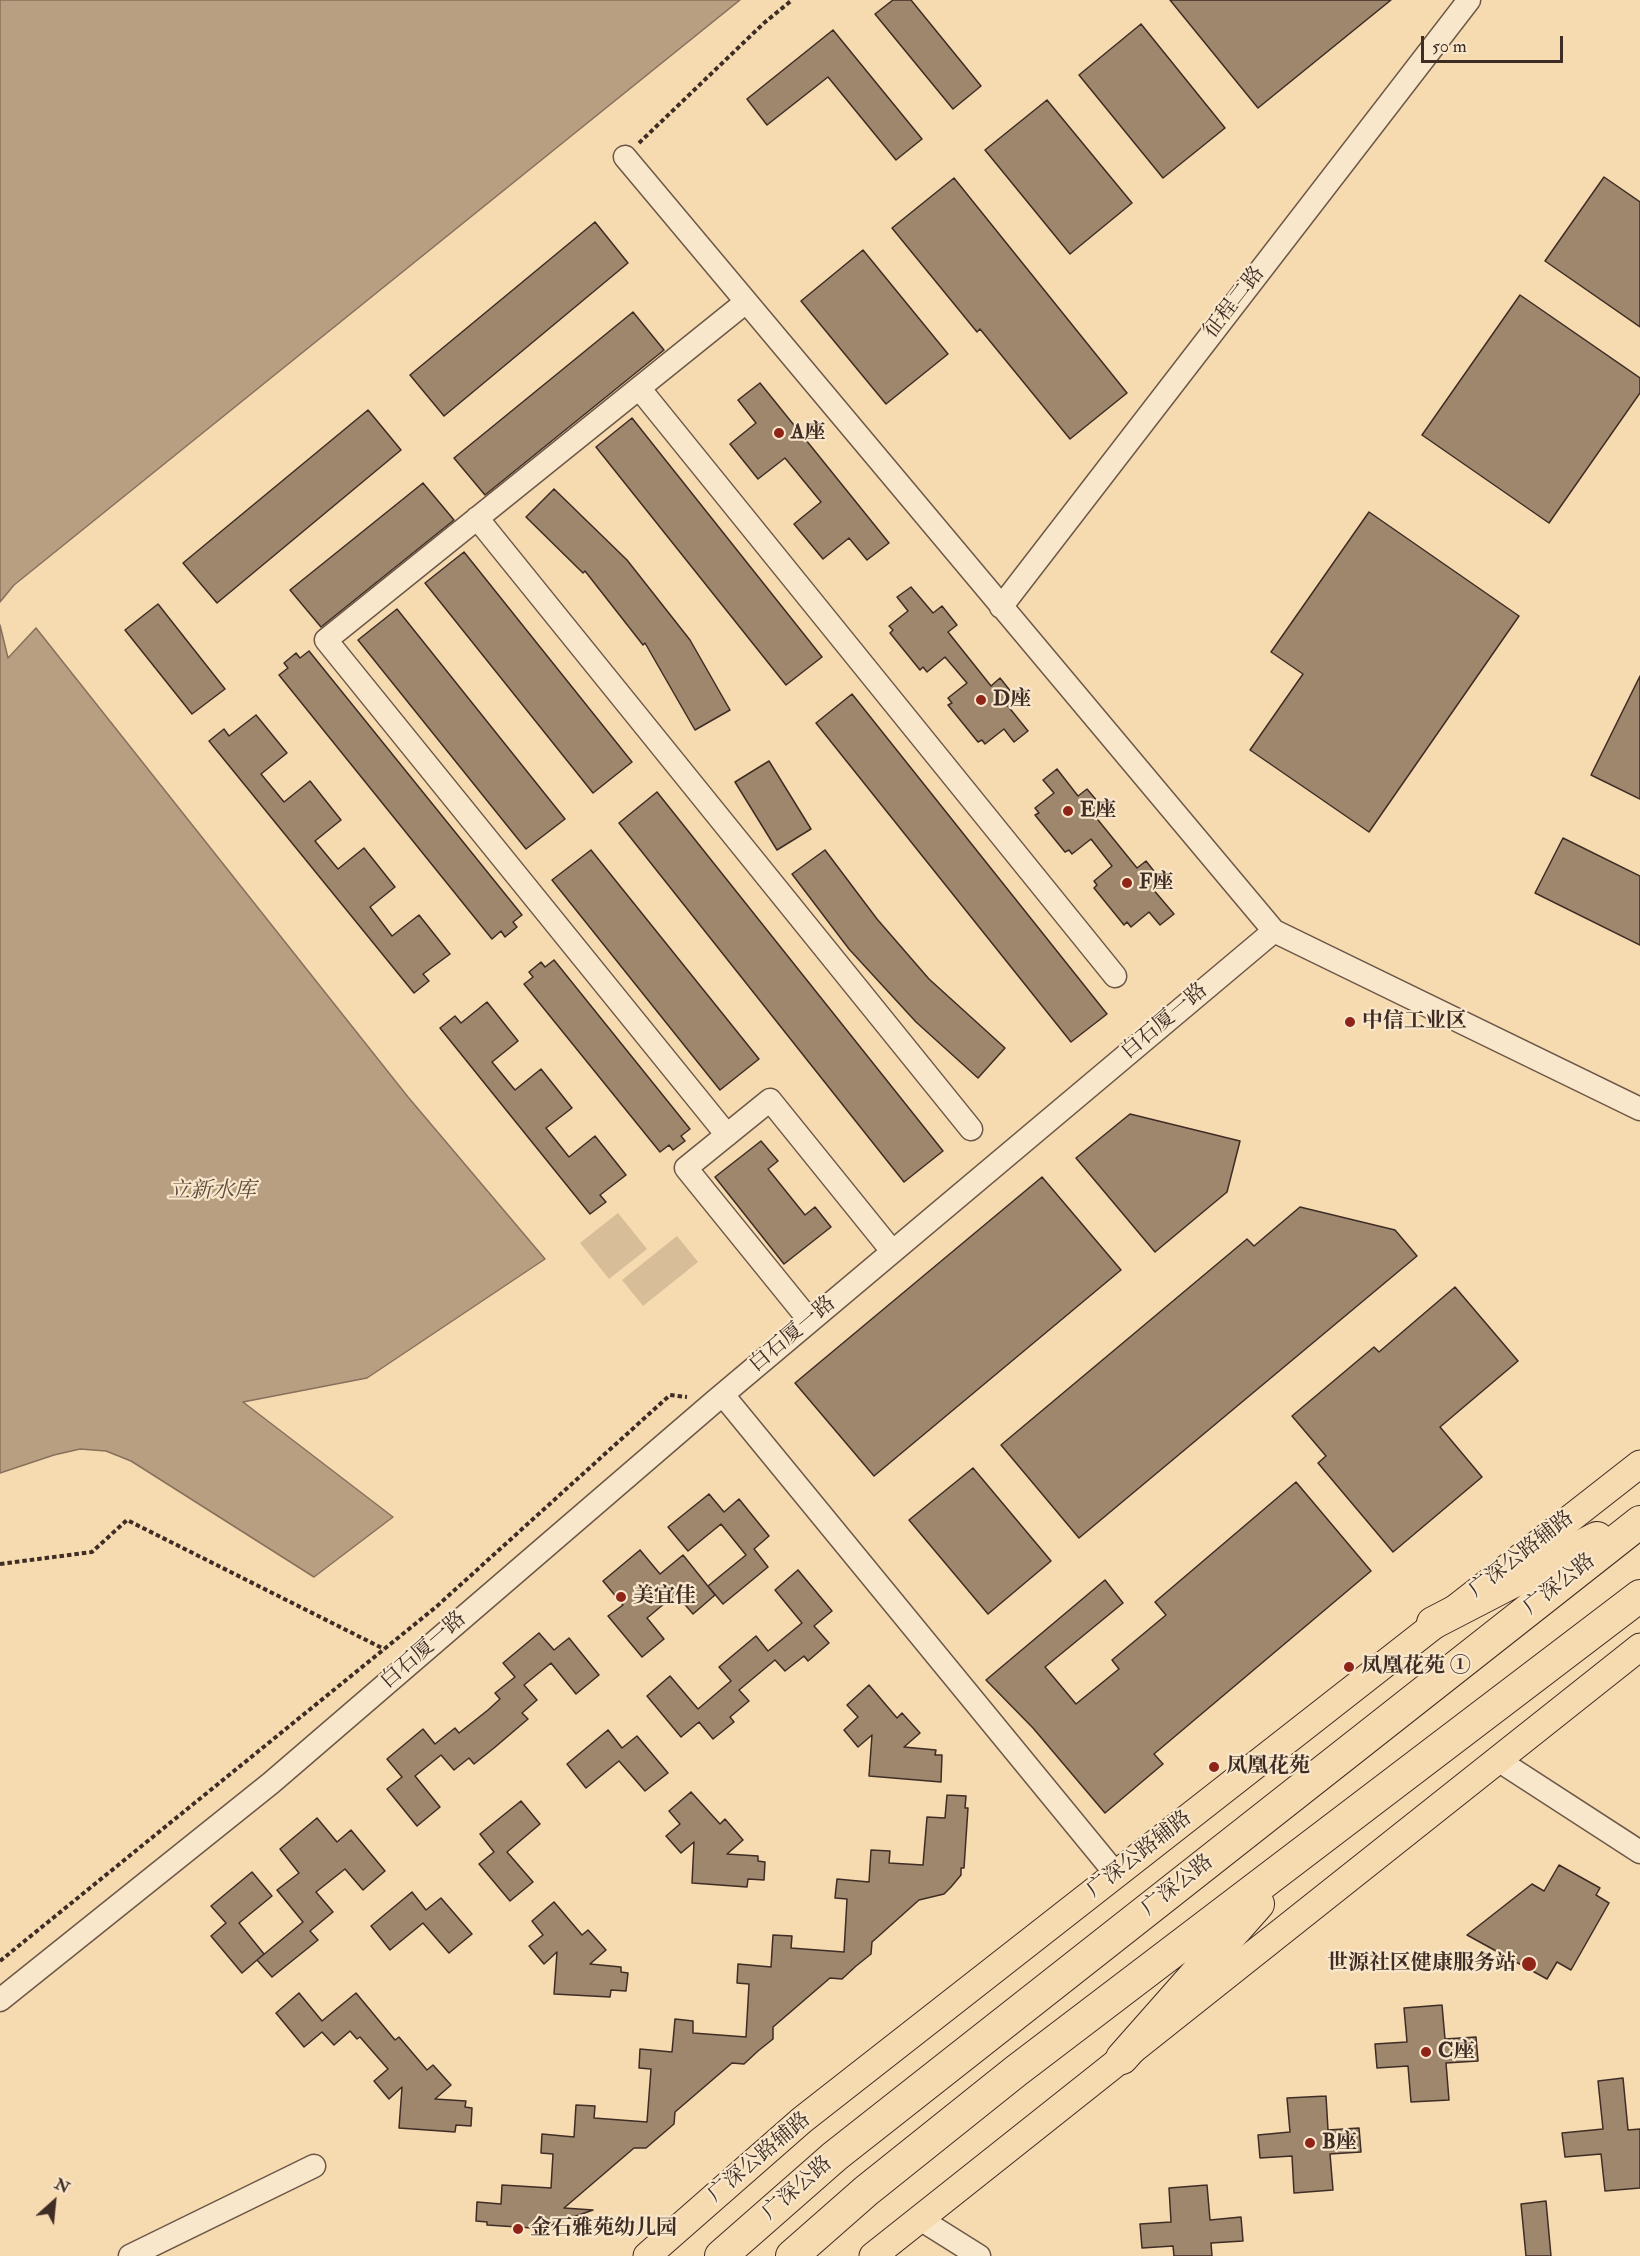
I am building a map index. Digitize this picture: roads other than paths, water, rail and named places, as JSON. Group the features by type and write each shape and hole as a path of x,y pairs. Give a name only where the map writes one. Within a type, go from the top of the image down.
{"highway":[{"path":"1433,1623 1640,1516"},
{"name":"广深公路","path":"722,2256 835,2156 1640,1522"},
{"path":"792,2256 866,2191 1016,2071 1640,1596"},
{"path":"1122,2058 1305,1851"}],"main road":[{"name":"广深公路辅路","path":"648,2256 802,2120 1433,1623 1640,1464"},
{"path":"873,2256 1640,1647"}],"street":[{"name":"征程二路","path":"1001,607 1469,0"},
{"path":"625,157 1274,931 1640,1109"},
{"path":"727,1135 326,640 746,302"},
{"path":"639,388 1114,976"},
{"path":"477,518 971,1129"},
{"name":"白石厦一路","path":"0,2000 271,1783 892,1251 1274,931"},
{"path":"810,1321 686,1168 770,1100 892,1251"},
{"path":"719,1398 1116,1874"},
{"path":"1498,1760 1640,1852"},
{"path":"130,2256 314,2166"},
{"path":"920,2219 979,2256"}],"water":[{"path":"0,0 740,0 14,585 0,602"},
{"name":"立新水库","path":"0,625 8,658 36,628 408,1097 545,1259 367,1378 243,1402 393,1517 314,1577 131,1461 106,1451 80,1449 0,1473"}],"place":[{"name":"A座","path":"779,433"},
{"name":"D座","path":"981,700"},
{"name":"E座","path":"1068,811"},
{"name":"F座","path":"1127,883"},
{"name":"中信工业区","path":"1350,1022"},
{"name":"美宜佳","path":"621,1597"},
{"name":"凤凰花苑 ①","path":"1349,1667"},
{"name":"凤凰花苑","path":"1214,1767"},
{"name":"世源社区健康服务站","path":"1529,1964"},
{"name":"C座","path":"1426,2052"},
{"name":"B座","path":"1310,2143"},
{"name":"金石雅苑幼儿园","path":"518,2229"}]}
